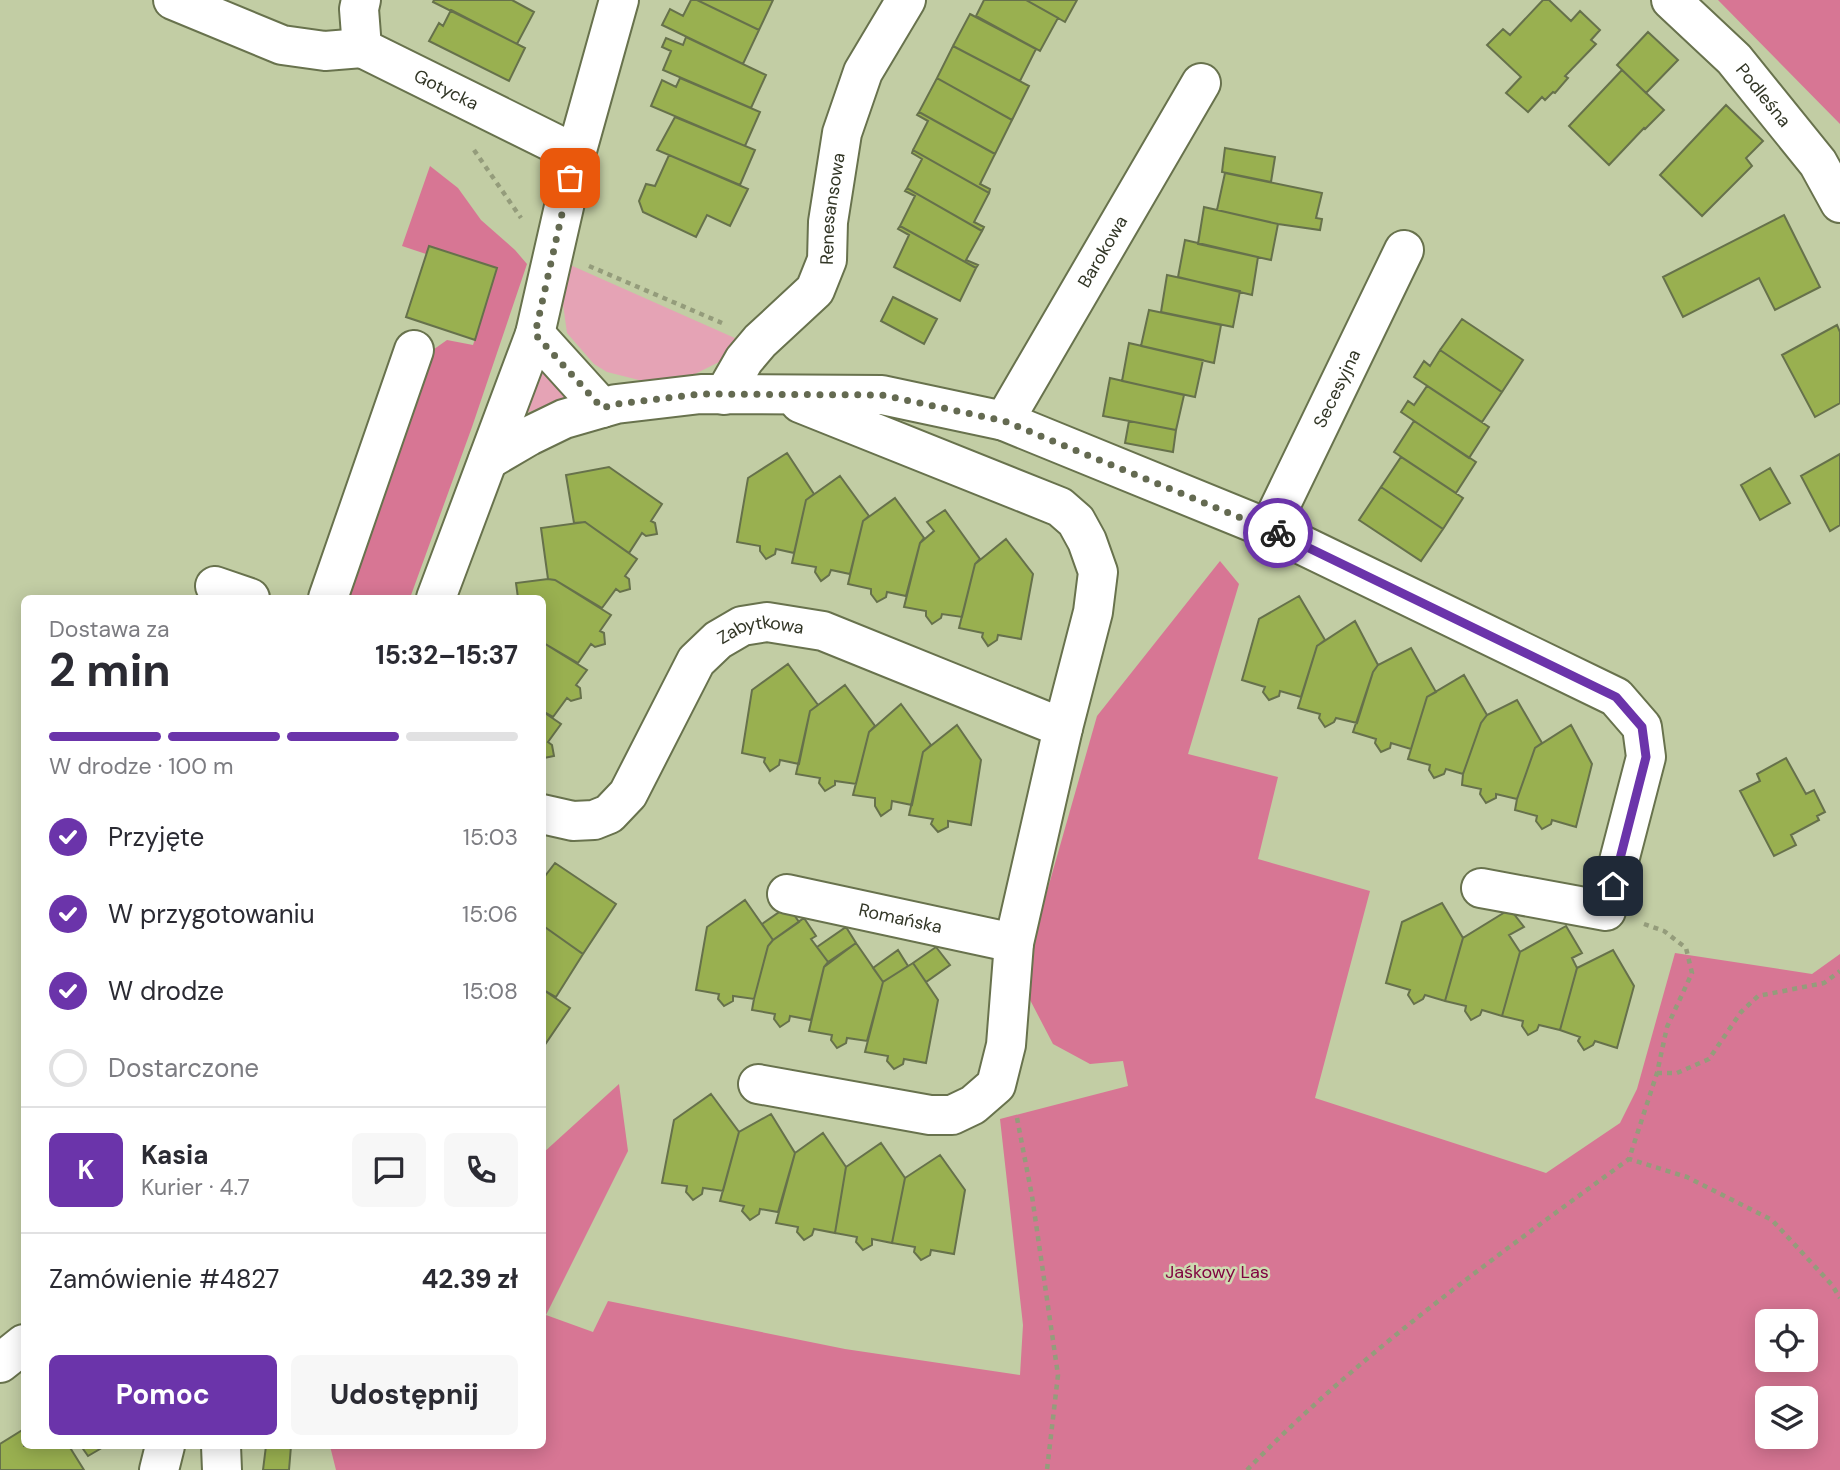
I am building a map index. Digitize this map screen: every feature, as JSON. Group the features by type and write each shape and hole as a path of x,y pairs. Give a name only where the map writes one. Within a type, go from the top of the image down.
{"street":[{"path":"173,0 282,45 325,51 362,48 359,9 361,0"},
{"path":"437,595 535,334 576,154 619,0"},
{"name":"Renesansowa","path":"724,394 744,360 760,341 816,290 827,260 828,222 842,133 863,72 906,0"},
{"name":"Podleśna","path":"1671,0 1734,59 1818,163 1840,204"},
{"name":"Gotycka","path":"362,48 576,154"},
{"name":"Barokowa","path":"1004,421 1201,83"},
{"name":"Secesyjna","path":"1269,529 1404,250"},
{"path":"535,334 602,408"},
{"path":"329,595 414,350"},
{"path":"488,460 564,419 616,404 701,394 882,395 1004,421 1269,529 1616,697 1642,727 1646,757 1606,911 1481,888"},
{"path":"758,1084 930,1115 952,1115 973,1105 996,1085 1006,1045 1014,943 1063,728 1093,612 1098,572 1087,541 1076,521 1060,508 782,396"},
{"path":"215,586 241,595"},
{"name":"Zabytkowa","path":"546,815 573,821 594,820 609,814 628,794 696,661 718,640 742,626 767,622 823,631 1063,728"},
{"name":"Romańska","path":"787,894 1014,943"},
{"path":"0,1363 21,1346"},
{"path":"159,1470 164,1449"},
{"path":"221,1449 222,1470"}],"path":[{"path":"469,144 523,220"},
{"path":"593,267 726,325"},
{"path":"1247,1470 1287,1429 1450,1291 1629,1159 1657,1073 1667,1027 1692,973 1686,948 1664,931 1606,911"},
{"path":"1657,1073 1677,1073 1709,1059 1741,1012 1758,996 1824,983 1840,971"},
{"path":"996,1085 1015,1106 1032,1196 1058,1376 1048,1468"},
{"path":"1629,1159 1687,1177 1772,1220 1832,1285 1840,1298"}],"shaded area":[{"path":"568,264 737,339 719,362 693,375 675,380 651,383 607,372 594,364 567,333 563,304"},
{"path":"540,364 573,397 523,414"}],"green space":[{"path":"1718,0 1840,0 1840,124"},
{"path":"430,166 458,188 481,220 527,264 411,595 343,595 430,352 447,340 473,345 497,269 429,247 426,254 402,246"},
{"name":"Jaśkowy Las","path":"1220,561 1239,584 1188,754 1278,777 1258,859 1370,891 1315,1098 1546,1173 1620,1123 1637,1089 1675,953 1812,974 1840,954 1840,1470 336,1470 331,1449 546,1449 546,1315 593,1332 608,1301 845,1349 1020,1375 1023,1325 1000,1119 1128,1086 1123,1061 1090,1064 1053,1044 1028,996 1036,930 1097,716"},
{"name":"Jaśkowy Las","path":"619,1084 628,1151 546,1315 546,1150"}],"building":[{"path":"512,0 534,12 517,44 433,2"},
{"path":"691,0 697,0 759,30 743,64 662,25 670,9 683,16"},
{"path":"697,0 773,0 759,30"},
{"path":"984,0 1026,0 1058,18 1040,51 976,16"},
{"path":"1026,0 1077,0 1065,22"},
{"path":"1543,0 1549,0 1571,21 1580,11 1600,30 1591,40 1596,44 1565,76 1568,78 1555,93 1545,100 1542,97 1528,112 1506,93 1521,77 1487,45 1503,29 1510,35"},
{"path":"451,10 525,48 509,81 429,41 439,23 443,26"},
{"path":"970,14 1036,49 1020,81 953,46"},
{"path":"1648,32 1678,60 1646,93 1617,65"},
{"path":"686,37 766,75 751,108 663,70 671,51 662,47 666,38 683,45"},
{"path":"953,46 1029,86 1012,120 937,78"},
{"path":"1622,70 1664,110 1609,165 1569,126"},
{"path":"680,78 760,112 745,146 651,106 662,80 676,87"},
{"path":"937,78 1012,120 995,154 919,112"},
{"path":"1726,105 1763,141 1746,158 1752,166 1702,216 1660,175"},
{"path":"919,112 995,154 980,184 990,189 989,193 913,150 928,121 917,115"},
{"path":"675,117 755,150 740,185 657,150"},
{"path":"1225,148 1275,157 1271,182 1222,172"},
{"path":"913,150 989,193 974,222 984,227 982,231 907,188 922,159 912,153"},
{"path":"669,155 748,189 730,226 707,215 696,237 643,212 639,201 646,184 655,186"},
{"path":"1225,173 1322,193 1316,218 1322,219 1320,230 1278,224 1217,210"},
{"path":"907,188 982,231 966,260 978,265 976,268 900,226 915,196 905,191"},
{"path":"1204,207 1278,224 1271,260 1198,244"},
{"path":"1784,215 1820,287 1775,310 1759,278 1683,317 1663,277"},
{"path":"900,226 976,268 960,301 894,267 909,235 898,229"},
{"path":"1185,240 1258,257 1252,295 1178,277"},
{"path":"429,246 497,268 475,340 406,317"},
{"path":"1167,275 1240,291 1233,327 1161,312"},
{"path":"893,297 937,319 924,344 881,321"},
{"path":"1149,310 1221,325 1214,363 1141,346"},
{"path":"1462,319 1523,360 1502,392 1440,350"},
{"path":"1837,325 1840,332 1840,403 1815,417 1782,355"},
{"path":"1129,343 1203,360 1195,397 1122,381"},
{"path":"1440,350 1502,392 1482,422 1414,377 1424,361 1430,366"},
{"path":"1110,378 1184,395 1176,430 1103,416"},
{"path":"1427,386 1489,427 1469,458 1401,412 1408,401 1414,405"},
{"path":"1129,421 1176,430 1173,452 1125,443"},
{"path":"1414,421 1476,462 1456,493 1394,452"},
{"path":"787,453 814,494 806,500 794,553 776,549 775,554 766,559 760,546 737,542 748,478"},
{"path":"1840,454 1840,525 1830,531 1801,476"},
{"path":"1401,457 1463,498 1443,529 1381,487"},
{"path":"609,467 662,504 651,521 655,523 657,534 646,536 642,533 629,553 585,522 574,523 566,475"},
{"path":"1770,468 1790,503 1760,520 1741,485"},
{"path":"840,476 869,516 863,521 850,574 831,570 821,581 815,572 816,567 792,563 806,500"},
{"path":"1381,487 1443,529 1421,561 1359,520"},
{"path":"895,498 924,538 920,543 906,596 887,592 886,597 877,602 871,589 848,584 863,521"},
{"path":"945,510 980,559 975,564 962,617 942,614 941,618 932,624 926,611 904,607 920,543 934,531 927,522"},
{"path":"585,522 637,559 625,576 629,579 630,589 620,592 616,589 602,608 555,580 548,579 541,528"},
{"path":"1006,539 1033,574 1021,639 998,635 997,640 988,646 982,637 983,633 959,628 975,564"},
{"path":"555,580 611,615 600,631 604,633 605,644 595,647 591,644 578,663 546,644 546,595 518,595 516,583"},
{"path":"1299,596 1325,640 1317,646 1301,697 1280,691 1279,696 1269,700 1263,692 1265,687 1242,680 1259,619"},
{"path":"1355,621 1378,665 1373,672 1357,723 1336,718 1325,727 1319,718 1320,714 1298,708 1317,646"},
{"path":"546,644 587,670 576,685 580,688 581,698 571,701 567,698 553,717 546,713"},
{"path":"1411,648 1436,692 1427,697 1411,749 1391,743 1390,748 1381,752 1375,743 1376,739 1353,732 1373,672 1378,665"},
{"path":"788,664 818,705 810,711 799,764 780,760 779,765 770,771 764,762 765,758 742,753 752,690"},
{"path":"1464,675 1487,715 1481,723 1463,774 1446,769 1444,774 1434,778 1429,770 1430,765 1408,759 1427,697"},
{"path":"845,685 875,726 869,732 856,784 835,781 835,785 825,791 819,783 820,778 796,774 810,711"},
{"path":"1517,700 1542,743 1535,748 1517,799 1496,794 1496,798 1486,803 1480,794 1481,789 1462,785 1463,774 1481,723 1487,715"},
{"path":"901,704 931,745 923,752 912,805 892,801 891,809 881,816 875,806 875,798 853,795 869,732"},
{"path":"546,714 561,724 548,742 552,745 554,756 546,758"},
{"path":"957,725 981,760 971,825 948,821 948,827 938,832 931,824 933,819 909,815 923,752"},
{"path":"1571,725 1592,764 1576,827 1552,820 1551,824 1542,829 1536,821 1537,816 1515,810 1517,799 1535,748"},
{"path":"1786,758 1806,794 1814,790 1825,812 1817,816 1819,820 1791,835 1796,845 1774,856 1740,791 1760,781 1757,774"},
{"path":"555,863 616,904 583,954 546,928 546,875"},
{"path":"745,900 773,940 768,946 754,999 733,996 733,1001 724,1006 718,999 719,994 696,990 707,927"},
{"path":"1442,903 1463,938 1445,1001 1425,995 1414,1004 1408,995 1410,990 1386,983 1402,922"},
{"path":"788,906 799,922 773,940 762,924"},
{"path":"1510,909 1524,927 1509,935 1520,952 1502,1016 1482,1010 1480,1015 1471,1020 1465,1011 1466,1006 1445,1001 1463,938"},
{"path":"804,918 816,936 811,939 828,962 824,967 811,1020 790,1016 789,1021 780,1027 774,1019 775,1014 752,1010 754,999 768,946"},
{"path":"1566,926 1582,953 1572,958 1577,968 1560,1030 1539,1025 1537,1030 1528,1035 1522,1026 1523,1021 1502,1016 1520,952"},
{"path":"846,927 856,943 828,962 817,947"},
{"path":"546,928 583,954 556,997 546,991"},
{"path":"856,943 883,982 867,1041 847,1038 846,1043 837,1048 831,1040 832,1035 809,1031 824,967"},
{"path":"936,947 950,965 926,982 913,963"},
{"path":"898,950 908,966 883,982 873,968"},
{"path":"1613,950 1634,986 1617,1048 1595,1041 1584,1050 1578,1041 1580,1037 1560,1030 1577,968"},
{"path":"913,963 938,1000 926,1063 904,1059 903,1064 894,1069 887,1061 888,1056 865,1052 883,982"},
{"path":"546,992 570,1008 546,1043"},
{"path":"711,1094 739,1132 723,1191 703,1188 702,1194 693,1200 686,1192 687,1186 662,1183 674,1120"},
{"path":"771,1114 795,1153 778,1212 760,1209 759,1214 750,1220 742,1211 744,1206 720,1201 739,1132"},
{"path":"823,1133 846,1167 835,1233 814,1229 812,1235 804,1240 797,1232 798,1227 776,1223 795,1153"},
{"path":"881,1143 905,1178 892,1243 872,1239 872,1245 863,1250 856,1242 857,1237 835,1233 846,1167"},
{"path":"940,1155 965,1190 954,1254 931,1250 930,1255 921,1260 914,1252 915,1247 892,1243 905,1178"},
{"path":"21,1431 21,1449 71,1449 84,1470 0,1470 0,1444"},
{"path":"83,1449 100,1449 88,1456"},
{"path":"266,1449 291,1449 289,1470 263,1470"}],"way so far":[{"path":"570,178 535,334 602,408 701,394 882,395 1004,421 1278,533"}],"route":[{"path":"1278,533 1616,697 1642,727 1646,757 1613,886"}]}
